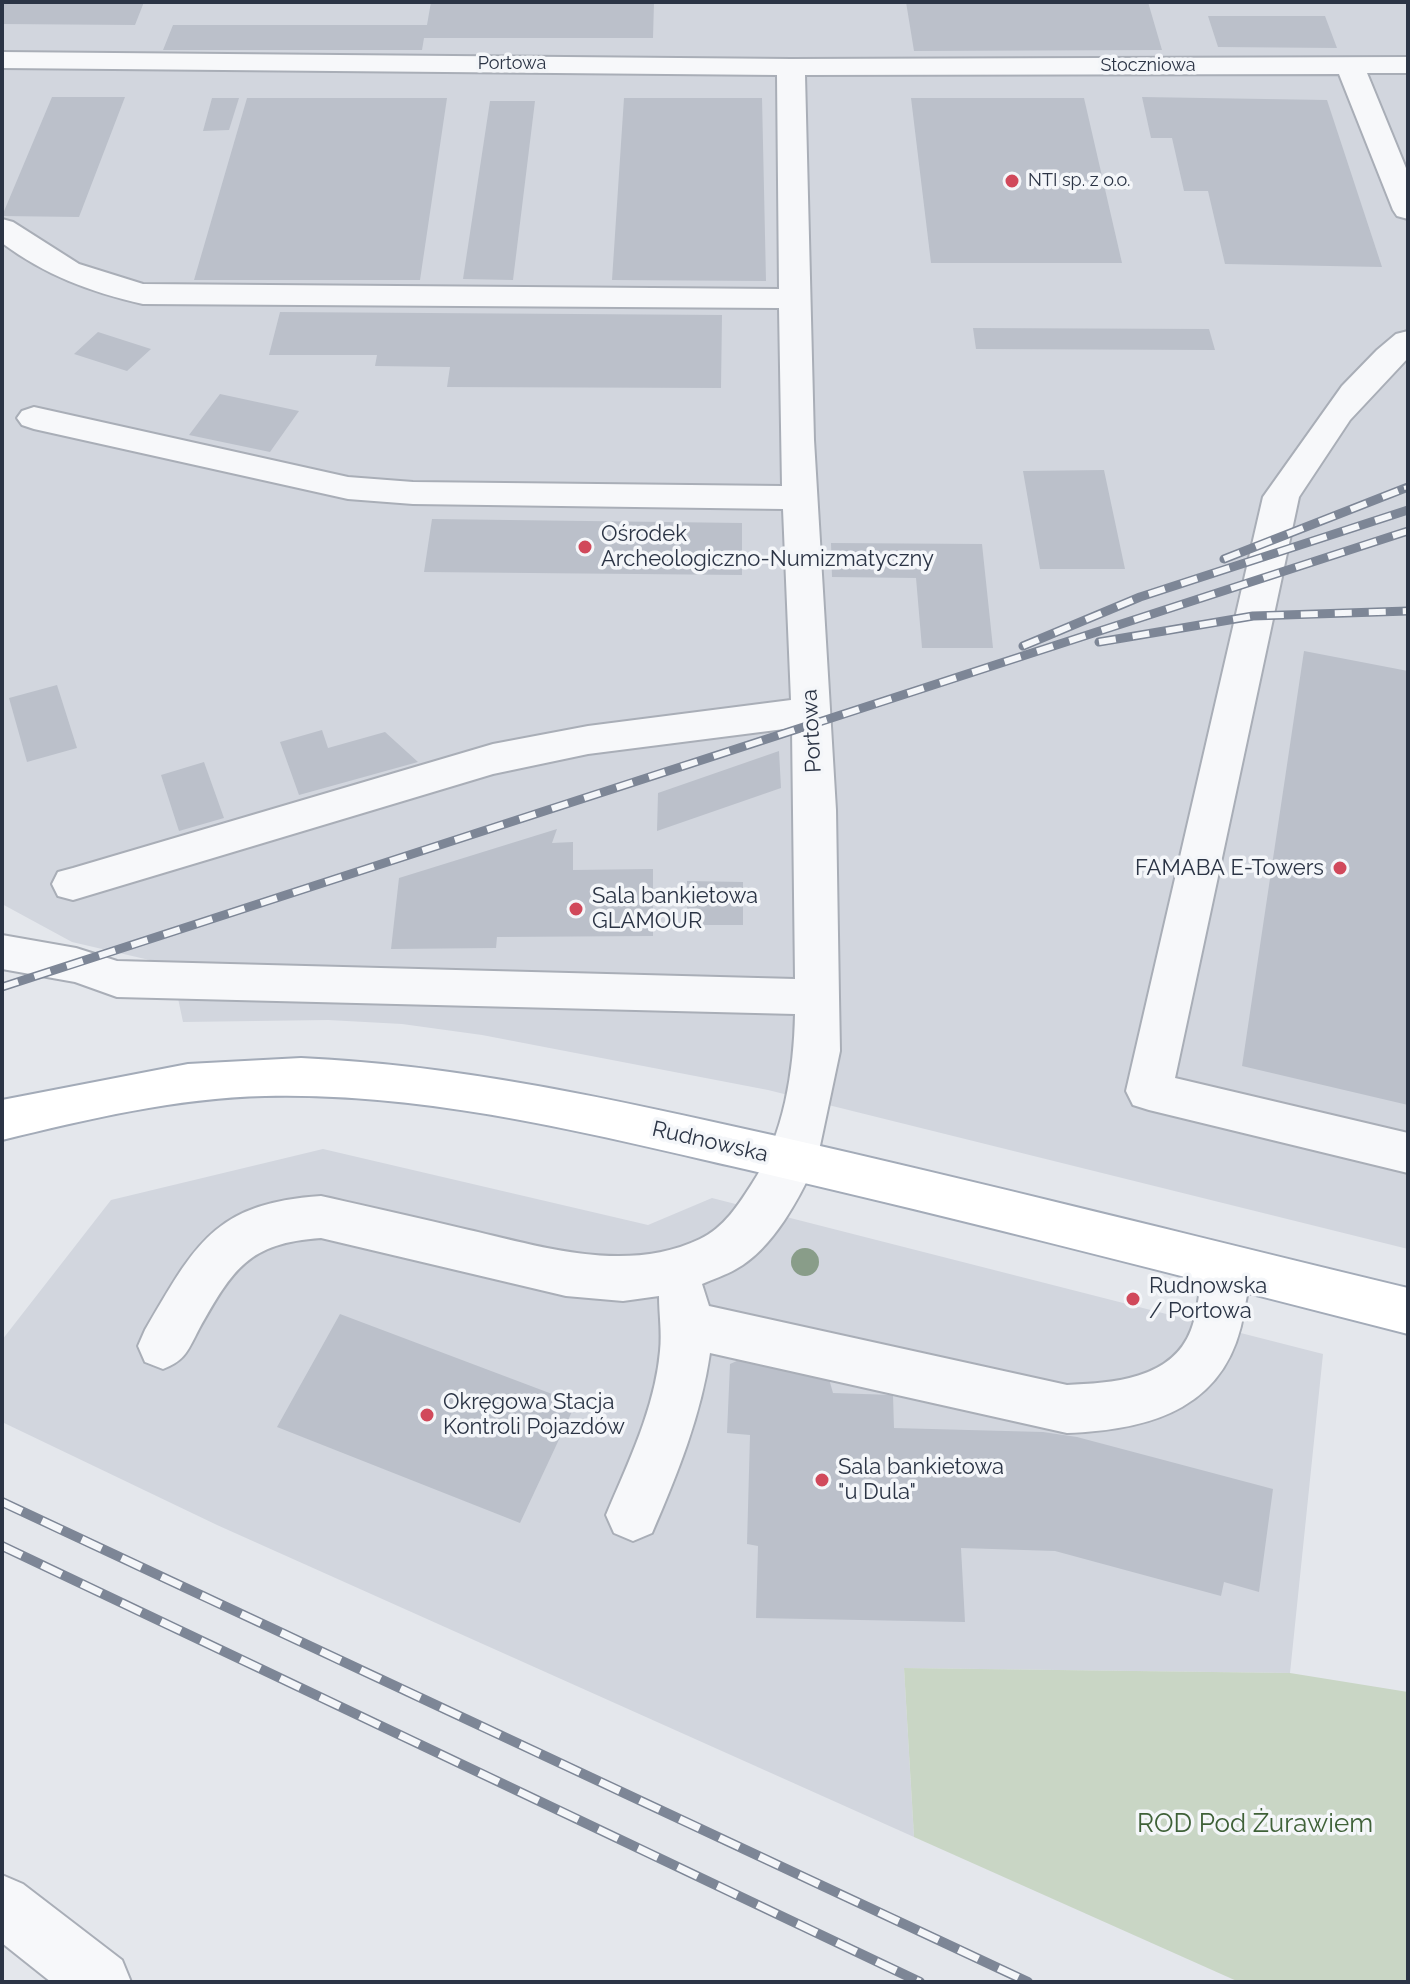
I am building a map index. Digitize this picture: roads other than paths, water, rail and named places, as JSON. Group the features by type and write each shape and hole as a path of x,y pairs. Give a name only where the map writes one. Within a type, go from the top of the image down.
{"main road":[{"name":"Rudnowska","path":"2,1120 188,1082 297,1076 408,1082 518,1099 794,1160 1408,1311"}],"street":[{"name":"Portowa","path":"2,60 791,67 800,498 811,712 817,997 817,1051 794,1160"},
{"path":"1350,65 1408,210"},
{"name":"Stoczniowa","path":"791,67 1408,65"},
{"path":"2,228 72,276 143,294 797,299"},
{"path":"1408,341 1379,363 1313,445 1281,497 1149,1091 1408,1153"},
{"path":"34,418 348,488 413,493 800,498"},
{"path":"73,884 493,759 588,740 811,712"},
{"path":"2,952 76,965 117,979 817,997"},
{"path":"163,1346 219,1251 254,1227 291,1217 321,1217 566,1274 623,1279 678,1271 721,1253 751,1227 794,1160"},
{"path":"689,1325 1053,1406 1118,1407 1166,1391 1198,1365 1215,1337 1227,1267"},
{"path":"633,1515 683,1381 689,1325 678,1271"},
{"path":"2,1905 100,1982"}],"railway":[{"path":"1224,559 1408,487 1404,488"},
{"path":"1023,646 1140,597 1408,510"},
{"path":"2,987 1408,531"},
{"path":"1099,642 1253,616 1408,611"},
{"path":"2,1502 1028,1982"},
{"path":"2,1546 920,1982"}],"place":[{"name":"NTI sp. z o.o.","path":"1012,181"},
{"name":"Ośrodek Archeologiczno-Numizmatyczny","path":"585,547"},
{"name":"FAMABA E-Towers","path":"1340,868"},
{"name":"Sala bankietowa GLAMOUR","path":"576,909"},
{"name":"Rudnowska / Portowa","path":"1133,1299"},
{"name":"Okręgowa Stacja Kontroli Pojazdów","path":"427,1415"},
{"name":"Sala bankietowa \"u Dula\"","path":"822,1480"}],"park label":[{"name":"ROD Pod Żurawiem","path":"1255,1824"}]}
